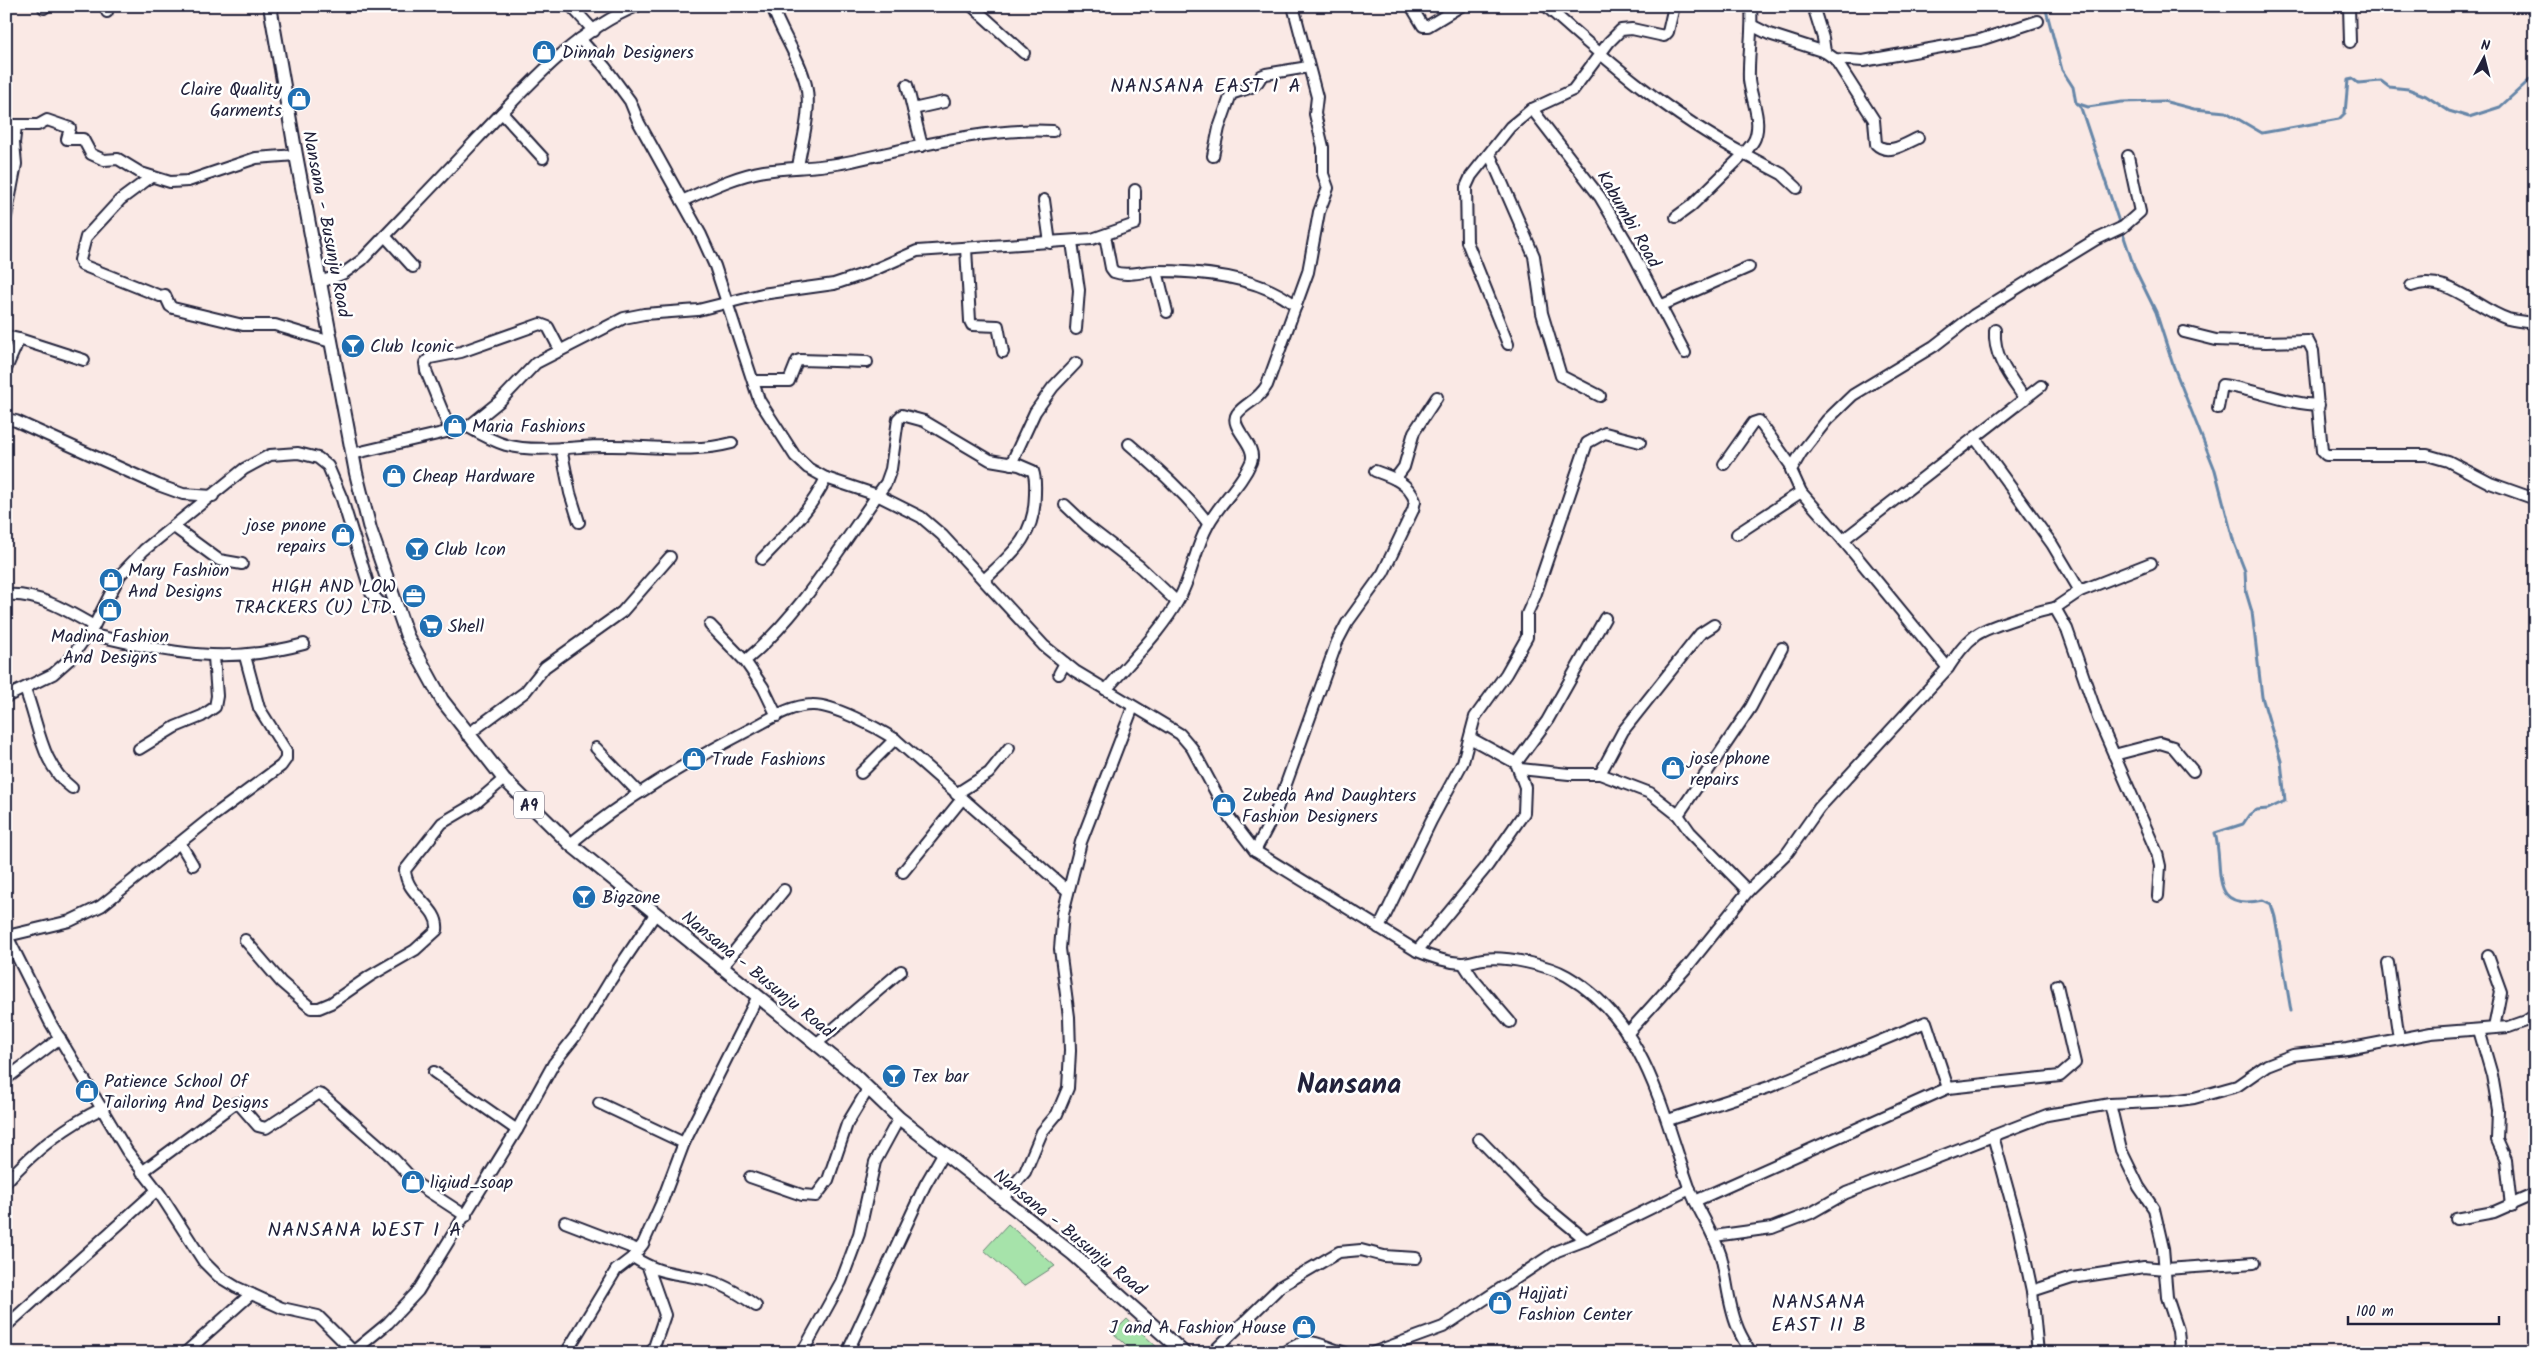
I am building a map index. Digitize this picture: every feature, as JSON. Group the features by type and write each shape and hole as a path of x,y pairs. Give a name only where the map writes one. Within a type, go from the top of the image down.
{"main road":[{"name":"Nansana - Busunju Road","path":"270,6 352,454 370,529 407,636 442,700 467,735 504,778 570,844 816,1044 899,1118 1074,1254 1184,1353"}],"street":[{"path":"571,6 594,31"},
{"path":"772,6 804,77 807,90 806,119 798,167"},
{"path":"972,6 1024,53"},
{"path":"1106,690 1177,602 1208,524 1240,481 1252,460 1250,447 1236,423 1237,414 1256,400 1267,385 1308,272 1319,212 1328,188 1323,174 1323,147 1315,114 1317,97 1313,89 1313,77 1308,67 1292,6"},
{"path":"1411,6 1422,26 1428,26 1460,6"},
{"path":"1546,6 1637,86 1687,121 1782,174 1797,188"},
{"path":"1508,344 1467,242 1466,187 1471,176 1490,156 1510,126 1532,109 1573,90 1621,30 1632,29 1664,36 1668,32 1674,6"},
{"path":"1676,216 1691,206 1744,154 1755,137 1756,113 1749,81 1750,36 1753,26 1751,6"},
{"path":"1813,6 1823,38 1825,52"},
{"path":"2349,6 2350,42"},
{"path":"321,282 344,273 356,265 532,81 580,39 634,7"},
{"path":"1835,59 1863,61 1980,40 2038,21"},
{"path":"1753,26 1769,34 1825,52 1835,59 1874,120 1876,144 1880,148 1889,150 1918,138"},
{"path":"580,39 605,67 630,101 642,128 708,249 753,381 768,415 795,456 808,468 826,478 877,495 921,517 942,535 1044,646 1065,663 1106,690 1180,734 1192,748 1242,837 1255,851 1417,951 1434,958 1463,963 1484,958 1548,967 1568,976 1614,1015 1644,1059 1668,1120 1690,1189 1714,1236 1736,1325 1751,1353"},
{"path":"1213,156 1220,128 1232,94 1250,89 1259,82 1261,76 1266,74 1308,67"},
{"path":"907,86 922,146"},
{"path":"913,109 944,102"},
{"name":"Kabumbi Road","path":"1532,109 1600,197 1628,244 1685,353"},
{"path":"502,113 543,158"},
{"path":"6,217 16,164 11,125 38,125 47,120 70,128 67,139 83,139 91,154 104,160 118,159 151,177 170,182 188,181 256,158 296,155"},
{"path":"682,200 738,177 798,167 830,165 922,146 1015,131 1053,130"},
{"path":"1490,156 1534,256 1542,313 1561,376 1600,396"},
{"path":"1948,668 1801,492 1791,474 1792,467 1827,420 1853,395 1934,346 1974,315 2086,246 2120,228 2140,212 2128,156"},
{"path":"151,177 120,200 103,216 86,237 80,260 82,265 119,282 160,296 165,295 170,306 173,308 243,325 275,325 331,342"},
{"path":"352,454 468,427 500,401 536,363 624,318 644,314 698,310 762,294 814,287 851,279 917,251 1072,242 1105,236 1135,224 1135,190"},
{"path":"1044,200 1050,243"},
{"path":"385,236 413,267"},
{"path":"1105,236 1111,268 1114,272 1157,271 1234,278 1275,291 1296,306"},
{"path":"1072,242 1079,290 1076,329"},
{"path":"966,248 970,321 972,324 998,326 1003,352"},
{"path":"1660,306 1749,267"},
{"path":"1157,271 1167,312"},
{"path":"2411,286 2421,282 2440,284 2508,319 2535,323"},
{"path":"451,432 426,371 425,363 430,358 461,352 540,324 548,327 560,350"},
{"path":"1995,330 1994,344 1997,354 2025,399"},
{"path":"2184,332 2216,340 2308,341 2313,351 2322,451 2326,456 2427,455 2448,460 2490,483 2535,500"},
{"path":"6,336 84,360"},
{"path":"6,369 20,340"},
{"path":"753,381 789,381 797,361 800,360 867,362"},
{"path":"1011,464 1035,412 1052,387 1076,362"},
{"path":"2218,408 2222,384 2247,388 2298,405 2319,405"},
{"path":"1843,540 2041,386"},
{"path":"1396,479 1404,467 1414,432 1436,397"},
{"path":"745,661 777,630 810,589 877,495 891,469 898,419 902,415 924,421 990,460 1028,467 1033,471 1036,478 1035,514 1025,536 1011,555 984,580"},
{"path":"6,419 16,421 76,447 158,485 184,494 213,496"},
{"path":"1724,464 1753,423 1759,421 1792,467"},
{"path":"468,427 507,445 535,448 607,446 665,450 713,448 732,443"},
{"path":"1379,928 1431,821 1463,762 1475,717 1506,674 1527,638 1527,614 1535,596 1587,443 1604,433 1640,442"},
{"path":"1975,438 2052,544 2080,591"},
{"path":"1129,444 1191,500 1208,524"},
{"path":"561,448 570,493 579,522"},
{"path":"6,696 25,690 53,674 70,659 92,630 120,576 144,550 244,469 270,455 298,453 318,458 328,466 336,482 371,592 380,603 398,610"},
{"path":"1255,851 1277,809 1337,642 1347,623 1383,573 1413,510 1415,501 1413,494 1396,479 1375,471"},
{"path":"762,559 802,518 816,498 826,478"},
{"path":"1737,534 1801,492"},
{"path":"1065,505 1087,526 1139,566 1177,602"},
{"path":"174,526 219,560 242,564"},
{"path":"467,735 525,692 545,667 622,612 670,556"},
{"path":"1627,1034 1688,966 1748,891 1788,852 1819,808 1948,668 1960,649 1978,634 2043,610 2055,608 2080,591 2151,563"},
{"path":"6,595 26,595 45,602 92,630 153,649 214,656 245,656 271,653 304,644"},
{"path":"2055,608 2066,629 2114,755 2157,853 2160,866 2158,896"},
{"path":"1518,766 1548,721 1605,618"},
{"path":"1600,774 1623,731 1640,708 1700,634 1714,625"},
{"path":"710,626 745,661 763,687 777,716"},
{"path":"1678,815 1751,706 1782,648"},
{"path":"139,749 184,722 202,716 215,707 217,696 214,656"},
{"path":"245,656 259,708 286,751 286,759 280,766 88,914 7,935 10,954 127,1151 157,1190 204,1262 218,1276 282,1308 318,1316 355,1352 388,1323 418,1291 466,1216 554,1063 581,1028 656,913"},
{"path":"1059,674 1065,663"},
{"path":"25,690 35,716 47,760 62,781 72,788"},
{"path":"570,844 600,818 702,755 777,716 812,705 824,707 874,726 895,739 1068,891"},
{"path":"1002,1199 1025,1172 1042,1132 1057,1114 1068,1088 1069,1025 1060,949 1063,913 1081,842 1133,707"},
{"path":"1470,738 1518,766 1569,774 1600,774 1650,793 1678,815 1690,832 1748,891"},
{"path":"861,773 895,739"},
{"path":"2114,755 2160,742 2174,747 2193,771"},
{"path":"596,748 639,793"},
{"path":"903,872 959,796 989,773 1009,748"},
{"path":"1417,951 1488,865 1524,813 1525,787 1518,766"},
{"path":"245,940 281,982 311,1008 319,1008 331,1003 370,976 415,950 437,930 437,918 405,881 404,870 442,824 476,803 504,778"},
{"path":"180,843 193,865"},
{"path":"721,968 784,890"},
{"path":"2488,956 2501,992 2494,1028"},
{"path":"1463,963 1474,980 1510,1022"},
{"path":"2388,963 2399,1039"},
{"path":"816,1044 901,971"},
{"path":"1696,1201 1948,1088 1974,1087 2060,1076 2075,1063 2057,985"},
{"path":"566,1353 616,1270 635,1254 661,1204 684,1143 758,996"},
{"path":"1714,1236 1772,1228 1811,1213 1846,1192 2047,1115 2110,1104 2172,1102 2194,1098 2237,1086 2267,1065 2293,1054 2347,1049 2431,1033 2509,1027 2526,1021 2535,1015"},
{"path":"1668,1120 1769,1087 1926,1022 1948,1088"},
{"path":"2479,1030 2492,1074 2498,1110 2497,1140 2506,1160 2511,1206"},
{"path":"6,1080 60,1038"},
{"path":"434,1072 517,1130"},
{"path":"750,1177 802,1195 816,1196 828,1180 847,1124 868,1089"},
{"path":"142,1172 234,1104 238,1103 258,1126 266,1128 318,1094 322,1095 369,1136 417,1184 466,1216"},
{"path":"599,1103 684,1143"},
{"path":"2110,1104 2121,1150 2154,1209 2166,1269 2167,1297 2178,1330 2180,1353"},
{"path":"6,1182 26,1160 79,1120 103,1108"},
{"path":"802,1353 841,1282 859,1234 875,1162 899,1118"},
{"path":"1993,1136 2019,1230 2032,1291 2038,1353"},
{"path":"1479,1139 1540,1202 1586,1240"},
{"path":"847,1353 925,1185 944,1152"},
{"path":"1372,1353 1444,1327 1557,1251 1586,1240 1690,1189"},
{"path":"6,1326 157,1190"},
{"path":"2456,1219 2494,1212 2535,1194"},
{"path":"565,1222 635,1254 648,1267 661,1272 704,1279 725,1286 739,1293 756,1306"},
{"path":"1212,1353 1281,1286 1339,1252 1361,1250 1384,1256 1416,1258"},
{"path":"2032,1291 2072,1278 2127,1269 2144,1267 2166,1269 2254,1263"},
{"path":"648,1267 665,1315 652,1353"},
{"path":"185,1353 251,1294"},
{"path":"1283,1353 1303,1342 1321,1342 1346,1353"}],"green space":[{"path":"1008,1224 1055,1266 1024,1286 984,1250"},
{"path":"1127,1319 1160,1350 1160,1353 1135,1353 1113,1333"}],"waterway":[{"path":"2045,6 2062,70 2073,87 2076,103 2081,108 2134,267 2156,312 2173,365 2215,470 2234,543 2245,571 2246,592 2252,612 2262,697 2281,761 2285,801 2268,809 2256,810 2249,815 2243,824 2215,833 2222,885 2226,894 2233,900 2245,902 2263,900 2271,904 2275,917 2291,1011"},
{"path":"2076,103 2088,107 2122,102 2163,101 2194,109 2226,112 2262,133 2339,119 2345,113 2348,80 2353,79 2358,83 2381,81 2389,87 2408,89 2426,96 2449,111 2469,117 2500,107 2535,75"}],"place":[{"name":"Dinnah Designers","path":"544,52"},
{"name":"Claire Quality Garments","path":"299,99"},
{"name":"Club Iconic","path":"353,346"},
{"name":"Maria Fashions","path":"455,426"},
{"name":"Cheap Hardware","path":"394,476"},
{"name":"jose pnone repairs","path":"343,535"},
{"name":"Club Icon","path":"417,549"},
{"name":"Mary Fashion And Designs","path":"111,580"},
{"name":"HIGH AND LOW TRACKERS (U) LTD.","path":"414,596"},
{"name":"Madina Fashion And Designs","path":"110,610"},
{"name":"Shell","path":"431,626"},
{"name":"Trude Fashions","path":"694,759"},
{"name":"jose phone repairs","path":"1673,768"},
{"name":"Zubeda And Daughters Fashion Designers","path":"1224,805"},
{"name":"Bigzone","path":"584,897"},
{"name":"Tex bar","path":"894,1076"},
{"name":"Patience School Of Tailoring And Designs","path":"87,1091"},
{"name":"liqiud_soap","path":"413,1182"},
{"name":"Hajjati Fashion Center","path":"1500,1303"},
{"name":"J and A Fashion House","path":"1304,1327"}],"district":[{"name":"NANSANA EAST I A","path":"1206,85"},
{"name":"Nansana","path":"1349,1083"},
{"name":"NANSANA WEST I A","path":"365,1229"},
{"name":"NANSANA EAST II B","path":"1819,1312"}]}
